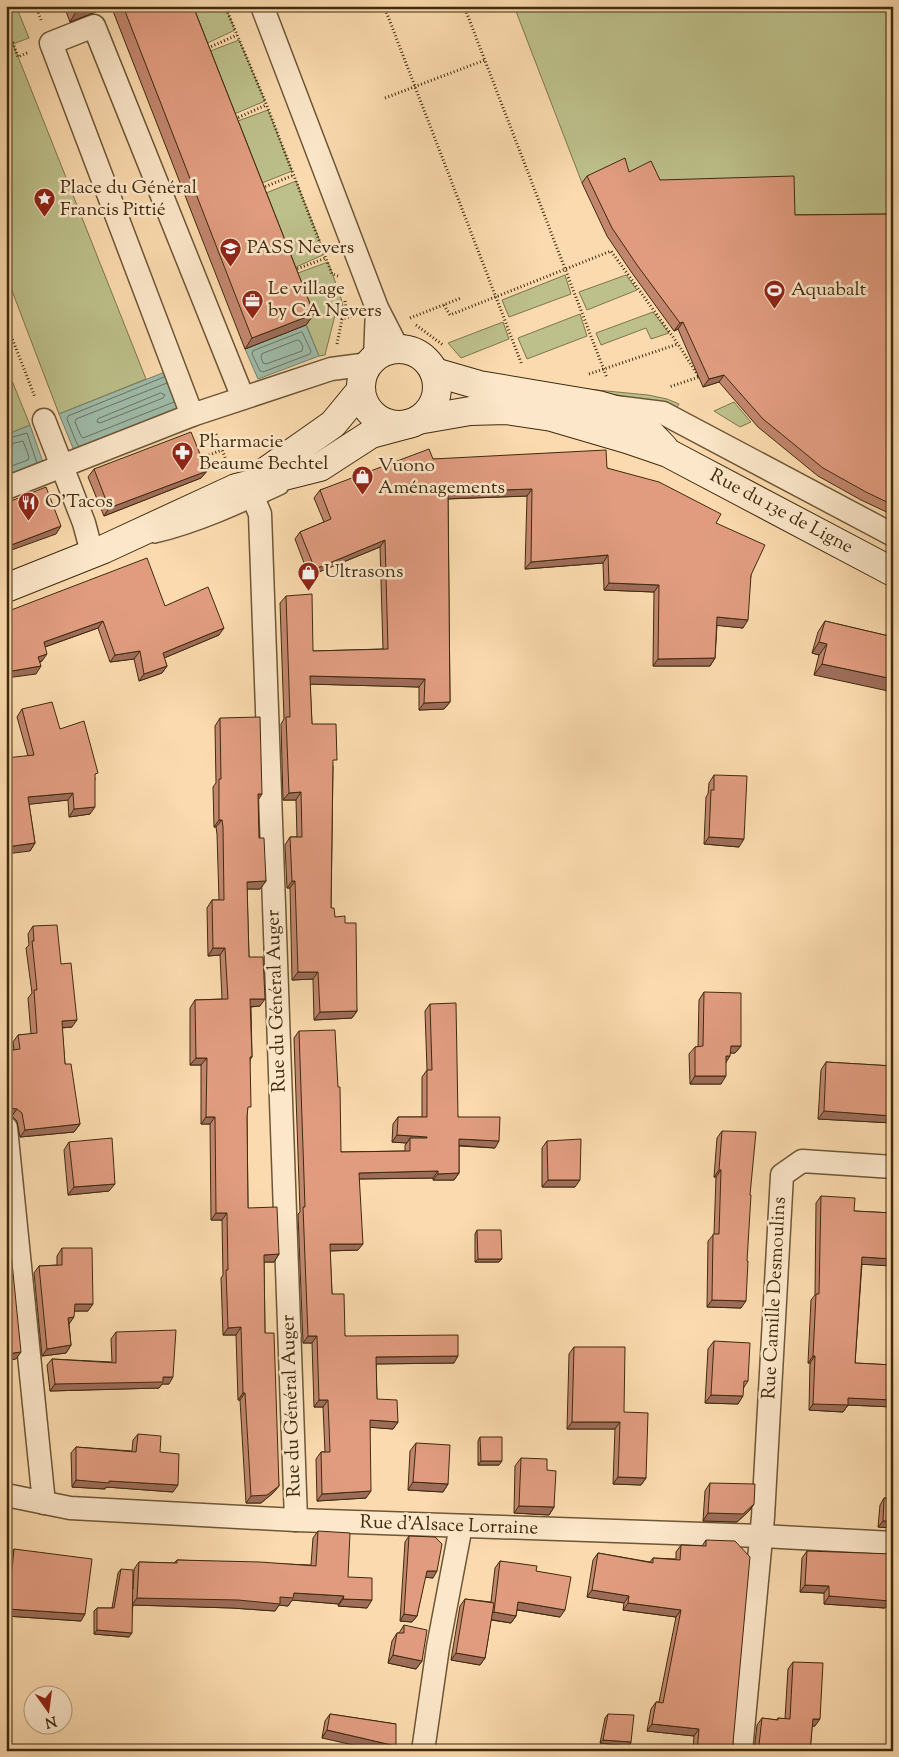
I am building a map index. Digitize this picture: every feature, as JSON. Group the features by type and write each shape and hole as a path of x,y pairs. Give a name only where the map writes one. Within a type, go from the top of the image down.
{"main road":[{"path":"407,350 420,355 429,363 434,372 437,383 436,397 429,410 415,422 395,425 380,420 369,410 364,400 361,390 365,371 381,357 407,350"},
{"name":"Rue du 13e de Ligne","path":"434,372 479,385 603,394 622,412 643,426 668,453"},
{"name":"Rue du 13e de Ligne","path":"246,491 333,424 361,390"},
{"name":"Rue du 13e de Ligne","path":"6,588 246,491 319,467 371,434 415,422 470,411 506,410 552,417 668,453 893,572"}],"street":[{"path":"6,488 199,412 330,369 381,357 377,308 262,6"},
{"path":"199,412 51,43 94,26 242,398"},
{"path":"603,394 664,413 893,535"},
{"path":"44,420 84,523 98,551"},
{"name":"Rue du Général Auger","path":"246,491 260,514 296,1520"},
{"path":"6,1128 44,1503"},
{"name":"Rue Camille Desmoulins","path":"760,1536 763,1517 782,1175 802,1161 893,1167"},
{"name":"Rue d'Alsace Lorraine","path":"6,1495 70,1508 296,1520 760,1536 893,1543"},
{"path":"423,1751 438,1647 462,1526"},
{"path":"741,1751 760,1536"}],"path":[{"path":"225,6 332,274 338,276 340,284"},
{"path":"384,6 526,373"},
{"path":"464,6 604,370 603,394"},
{"path":"207,48 237,35"},
{"path":"385,98 484,60"},
{"path":"231,120 266,105"},
{"path":"254,191 294,176"},
{"path":"444,304 450,315 611,250 678,344 699,377 666,388"},
{"path":"289,267 291,272 326,258"},
{"path":"410,318 461,298"},
{"path":"346,300 347,318"},
{"path":"330,369 342,319 377,308"},
{"path":"6,323 44,420"},
{"path":"587,375 678,344"},
{"path":"199,412 246,491"},
{"path":"194,460 222,450"}],"green space":[{"name":"Place du Général Francis Pittié","path":"6,6 16,6 29,38 13,44 146,379 59,414 6,275"},
{"path":"189,6 225,6 235,30 197,48"},
{"path":"514,6 893,6 893,221 790,223 623,179 619,166 582,183"},
{"path":"239,40 265,101 225,118 200,55"},
{"path":"268,110 292,171 252,187 235,122"},
{"path":"296,181 325,254 294,268 256,197"},
{"path":"328,262 344,309 336,311 325,355 319,356 287,277"},
{"path":"565,275 571,294 509,317 502,300"},
{"path":"626,275 637,290 587,310 579,292"},
{"path":"653,312 669,333 651,339 646,328 601,345 596,333"},
{"path":"580,314 587,336 527,359 518,338"},
{"path":"503,322 509,339 461,358 448,343"},
{"path":"6,366 30,425 6,435"},
{"path":"535,384 648,395 679,404 673,414"},
{"path":"734,402 751,422 740,427 714,411"}],"water":[{"path":"306,325 319,356 258,379 245,349"},
{"path":"175,368 190,408 75,453 59,414"},
{"path":"30,425 44,465 6,480 6,435"}],"building":[{"path":"76,6 89,6 77,10"},
{"path":"123,6 193,6 314,314 252,338"},
{"name":"Aquabalt","path":"625,158 629,172 651,161 660,180 794,176 795,215 893,214 893,505 823,468 763,419 724,375 709,379 683,322 680,323 612,228 587,176"},
{"path":"191,432 207,471 109,508 94,469"},
{"path":"429,449 433,459 606,450 607,468 659,482 721,514 716,523 765,545 751,575 748,620 717,617 715,658 658,659 659,585 609,583 608,555 531,562 532,489 448,492 450,702 424,703 425,679 310,676 312,724 336,724 337,760 333,760 331,908 334,908 335,917 345,916 345,923 356,923 357,1011 320,1012 318,972 298,972 295,881 292,881 290,837 302,837 301,792 289,793 286,717 290,717 286,596 312,594 313,651 388,649 385,540 315,569 300,532 331,519 320,490"},
{"name":"O'Tacos","path":"46,487 61,526 6,547 6,503"},
{"path":"147,558 165,606 208,587 224,628 163,653 167,666 144,674 140,651 115,655 103,621 44,642 47,654 38,657 41,666 6,672 6,612"},
{"path":"825,621 893,637 893,679 822,664 827,644 819,642"},
{"path":"52,702 60,729 84,721 98,773 95,774 95,807 74,809 73,793 28,797 35,843 6,847 6,758 34,755 22,709"},
{"path":"260,717 262,794 258,794 259,838 264,838 266,881 247,882 249,957 263,957 265,999 250,999 252,1057 250,1057 251,1107 248,1107 247,1116 248,1208 277,1207 279,1254 264,1255 265,1333 274,1333 279,1486 267,1495 251,1496 245,1393 243,1393 241,1327 228,1328 227,1213 216,1213 215,1117 206,1117 207,1058 196,1058 195,1000 228,999 225,948 213,948 212,900 224,900 223,827 222,820 219,820 219,779 221,779 220,718"},
{"path":"714,775 747,776 744,839 709,837 711,790 714,790"},
{"path":"57,925 61,964 71,963 77,1020 62,1021 65,1064 71,1064 80,1124 25,1130 22,1113 17,1109 6,1109 6,1051 20,1049 18,1035 37,1033 34,990 37,990 32,941 34,941 33,926"},
{"path":"704,992 741,993 741,1046 731,1046 730,1056 726,1056 726,1076 695,1076 695,1047 703,1046"},
{"path":"456,1003 458,1117 500,1117 499,1141 459,1139 459,1173 438,1174 438,1171 359,1173 363,1244 330,1244 332,1294 344,1294 345,1336 458,1335 458,1356 376,1357 377,1399 397,1400 398,1422 370,1420 371,1491 322,1494 321,1452 330,1452 328,1400 319,1400 317,1336 308,1336 299,1031 335,1030 338,1087 340,1087 341,1152 410,1151 410,1138 427,1137 397,1135 398,1117 427,1117 427,1070 432,1070 430,1004"},
{"path":"826,1062 893,1066 893,1116 824,1111"},
{"path":"722,1131 756,1132 750,1195 746,1301 712,1300 713,1234 719,1234 721,1170 719,1170"},
{"path":"112,1138 115,1184 74,1187 69,1142"},
{"path":"581,1139 580,1180 548,1180 547,1141"},
{"path":"821,1196 855,1198 854,1211 893,1213 893,1259 862,1257 855,1363 893,1365 893,1400 848,1398 848,1405 813,1404 815,1356 813,1356 816,1294 819,1294"},
{"path":"6,1203 21,1352 6,1354"},
{"path":"477,1230 501,1230 502,1259 478,1259"},
{"path":"62,1248 92,1248 93,1304 75,1304 74,1317 68,1318 71,1345 47,1349 39,1266 62,1265"},
{"path":"176,1330 173,1377 163,1377 163,1382 55,1384 52,1359 116,1363 116,1332"},
{"path":"714,1341 750,1343 748,1381 744,1381 743,1396 711,1395"},
{"path":"574,1347 625,1347 624,1412 648,1413 646,1478 618,1477 620,1422 572,1422"},
{"path":"138,1434 161,1436 160,1452 179,1454 178,1485 76,1480 76,1447 136,1452"},
{"path":"480,1437 502,1437 502,1461 481,1461"},
{"path":"416,1443 450,1445 448,1484 413,1482"},
{"path":"521,1458 547,1459 547,1470 556,1471 554,1507 519,1506"},
{"path":"710,1483 755,1484 754,1504 743,1514 708,1513"},
{"path":"884,1498 893,1499 893,1521 883,1521"},
{"path":"318,1531 350,1533 348,1577 372,1578 372,1600 343,1599 344,1596 294,1593 293,1598 280,1597 280,1604 238,1600 137,1598 139,1562 177,1563 177,1560 260,1562 316,1566"},
{"path":"409,1536 435,1537 442,1544 437,1571 427,1571 417,1616 404,1614"},
{"path":"706,1540 735,1541 750,1557 733,1743 735,1751 697,1751 699,1729 652,1724 656,1702 663,1703 681,1610 628,1603 629,1596 592,1590 598,1553 653,1563 653,1558 680,1560 681,1545 706,1546"},
{"path":"14,1549 92,1559 85,1614 8,1609"},
{"path":"807,1551 893,1554 893,1598 890,1598 890,1601 829,1596 829,1586 805,1585"},
{"path":"500,1561 537,1566 536,1571 571,1577 565,1610 518,1602 516,1616 494,1612"},
{"path":"121,1569 133,1570 132,1633 97,1630 97,1608 114,1608"},
{"path":"465,1599 494,1603 485,1658 456,1653"},
{"path":"404,1625 427,1630 422,1661 393,1655 397,1633 404,1633"},
{"path":"793,1662 823,1663 820,1719 813,1719 810,1751 757,1751 762,1718 790,1719"},
{"path":"330,1714 396,1724 396,1746 327,1730"},
{"path":"608,1714 634,1715 631,1742 603,1740"}],"place":[{"name":"Place du Général Francis Pittié","path":"44,218"},
{"name":"PASS Nevers","path":"231,267"},
{"name":"Aquabalt","path":"775,309"},
{"name":"Le village by CA Nevers","path":"252,319"},
{"name":"Pharmacie Beaume Bechtel","path":"183,472"},
{"name":"Vuono Aménagements","path":"362,496"},
{"name":"O'Tacos","path":"29,521"},
{"name":"Ultrasons","path":"308,591"}]}
